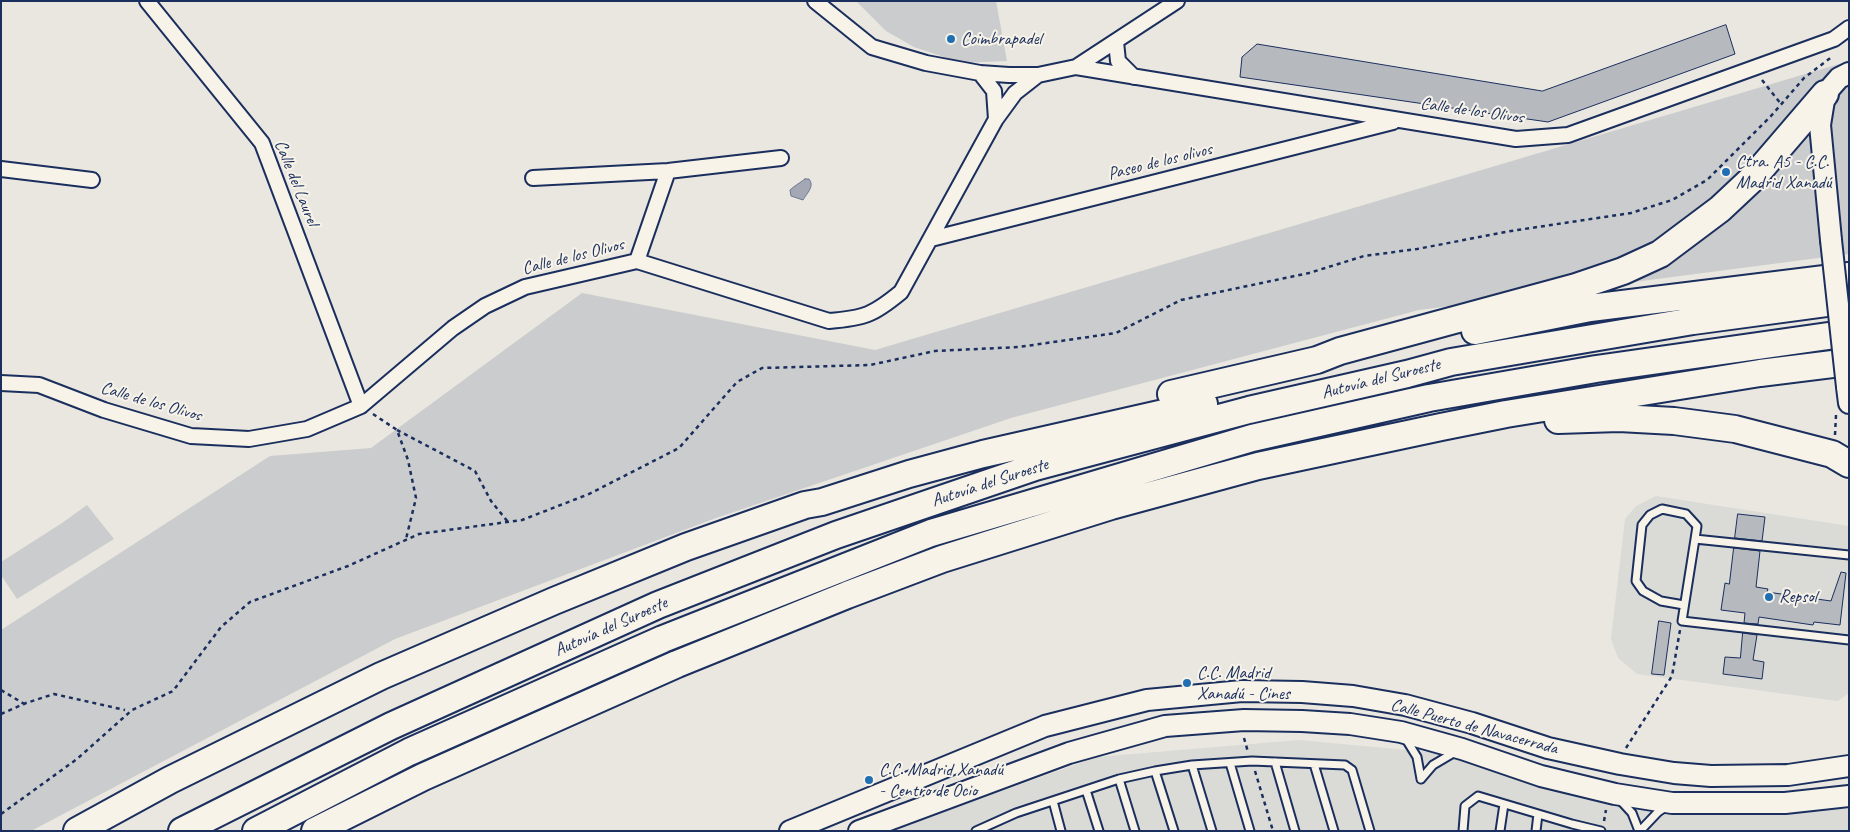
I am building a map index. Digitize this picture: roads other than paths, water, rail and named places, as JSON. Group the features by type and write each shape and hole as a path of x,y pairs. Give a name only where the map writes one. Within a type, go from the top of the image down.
{"highway":[{"path":"78,831 170,780 381,676 554,601 686,547 804,505 820,496 1008,434 1317,360 1340,351 1576,287 1623,271 1660,254 1723,200 1752,179 1778,143 1825,94"},
{"path":"1317,360 1342,358 1590,308 1849,276"},
{"name":"Autovía del Suroeste","path":"182,831 391,726 658,605 836,535 1035,467 1249,410 1407,374 1450,362 1693,321 1849,300"},
{"name":"Autovía del Suroeste","path":"256,831 409,752 645,647 931,533 1252,438 1429,398 1596,369 1849,333"},
{"path":"804,505 822,502 909,474 983,454 1270,389 1404,362 1450,362"},
{"path":"315,831 423,778 677,664 847,594 942,559 1111,506 1258,466 1506,414 1760,373 1848,384"},
{"path":"1441,427 1483,432 1564,419 1619,418 1674,421 1735,429 1832,454 1849,464"}],"street":[{"name":"Calle del Laurel","path":"147,1 262,144 364,409"},
{"path":"815,1 872,46 926,63 980,73 1009,75 1038,75 1076,67 1177,1"},
{"name":"Calle de los Olivos","path":"1076,67 1516,139 1568,135 1834,38 1849,28"},
{"path":"1116,42 1118,61 1134,77"},
{"path":"980,73 994,91 996,119"},
{"path":"1848,384 1820,125 1825,94 1839,78 1849,73"},
{"name":"Calle de los Olivos","path":"1,383 39,385 104,410 191,436 249,439 307,429 364,409 453,328 485,306 525,287 637,261 829,321 857,319 880,309 901,292 996,119 1015,93 1038,75"},
{"name":"Paseo de los olivos","path":"931,239 1400,120"},
{"path":"533,178 668,170 781,158"},
{"path":"1,169 92,180"},
{"path":"637,261 668,170"},
{"name":"Calle Puerto de Navacerrada","path":"790,831 1045,726 1147,700 1242,692 1302,692 1354,696 1405,705 1472,722 1548,748 1674,774 1711,776 1788,775 1849,766"},
{"name":"Calle Puerto de Navacerrada","path":"859,831 1070,753 1165,726 1244,720 1302,720 1350,724 1401,732 1462,749 1541,776 1615,794 1672,803 1785,803 1849,796"}],"lane":[{"path":"1684,605 1661,601 1643,591 1636,581 1642,525 1650,515 1662,509 1686,514 1697,526 1682,621 1849,640"},
{"path":"1695,539 1849,555"},
{"path":"1401,732 1417,757 1421,779 1433,765 1448,755 1462,749"},
{"path":"1275,762 1295,831"},
{"path":"976,831 1016,813 1119,779 1192,765 1275,762 1345,765 1352,770 1370,831"},
{"path":"1230,763 1250,831"},
{"path":"1314,764 1334,831"},
{"path":"1192,765 1212,831"},
{"path":"1155,771 1174,831"},
{"path":"1119,779 1135,831"},
{"path":"1086,790 1099,831"},
{"path":"1615,794 1632,813 1640,831 1658,812 1672,803"},
{"path":"1463,831 1465,806 1478,796 1538,814 1572,828 1601,831"},
{"path":"1053,801 1062,831"},
{"path":"1500,831 1504,804"},
{"path":"1536,831 1538,814"}],"place":[{"name":"Coimbrapadel","path":"951,39"},
{"name":"Ctra. A5 - C.C. Madrid Xanadú","path":"1726,172"},
{"name":"Repsol","path":"1769,597"},
{"name":"C.C. Madrid Xanadú - Cines","path":"1187,683"},
{"name":"C.C. Madrid Xanadú - Centro de Ocio","path":"869,780"}]}
